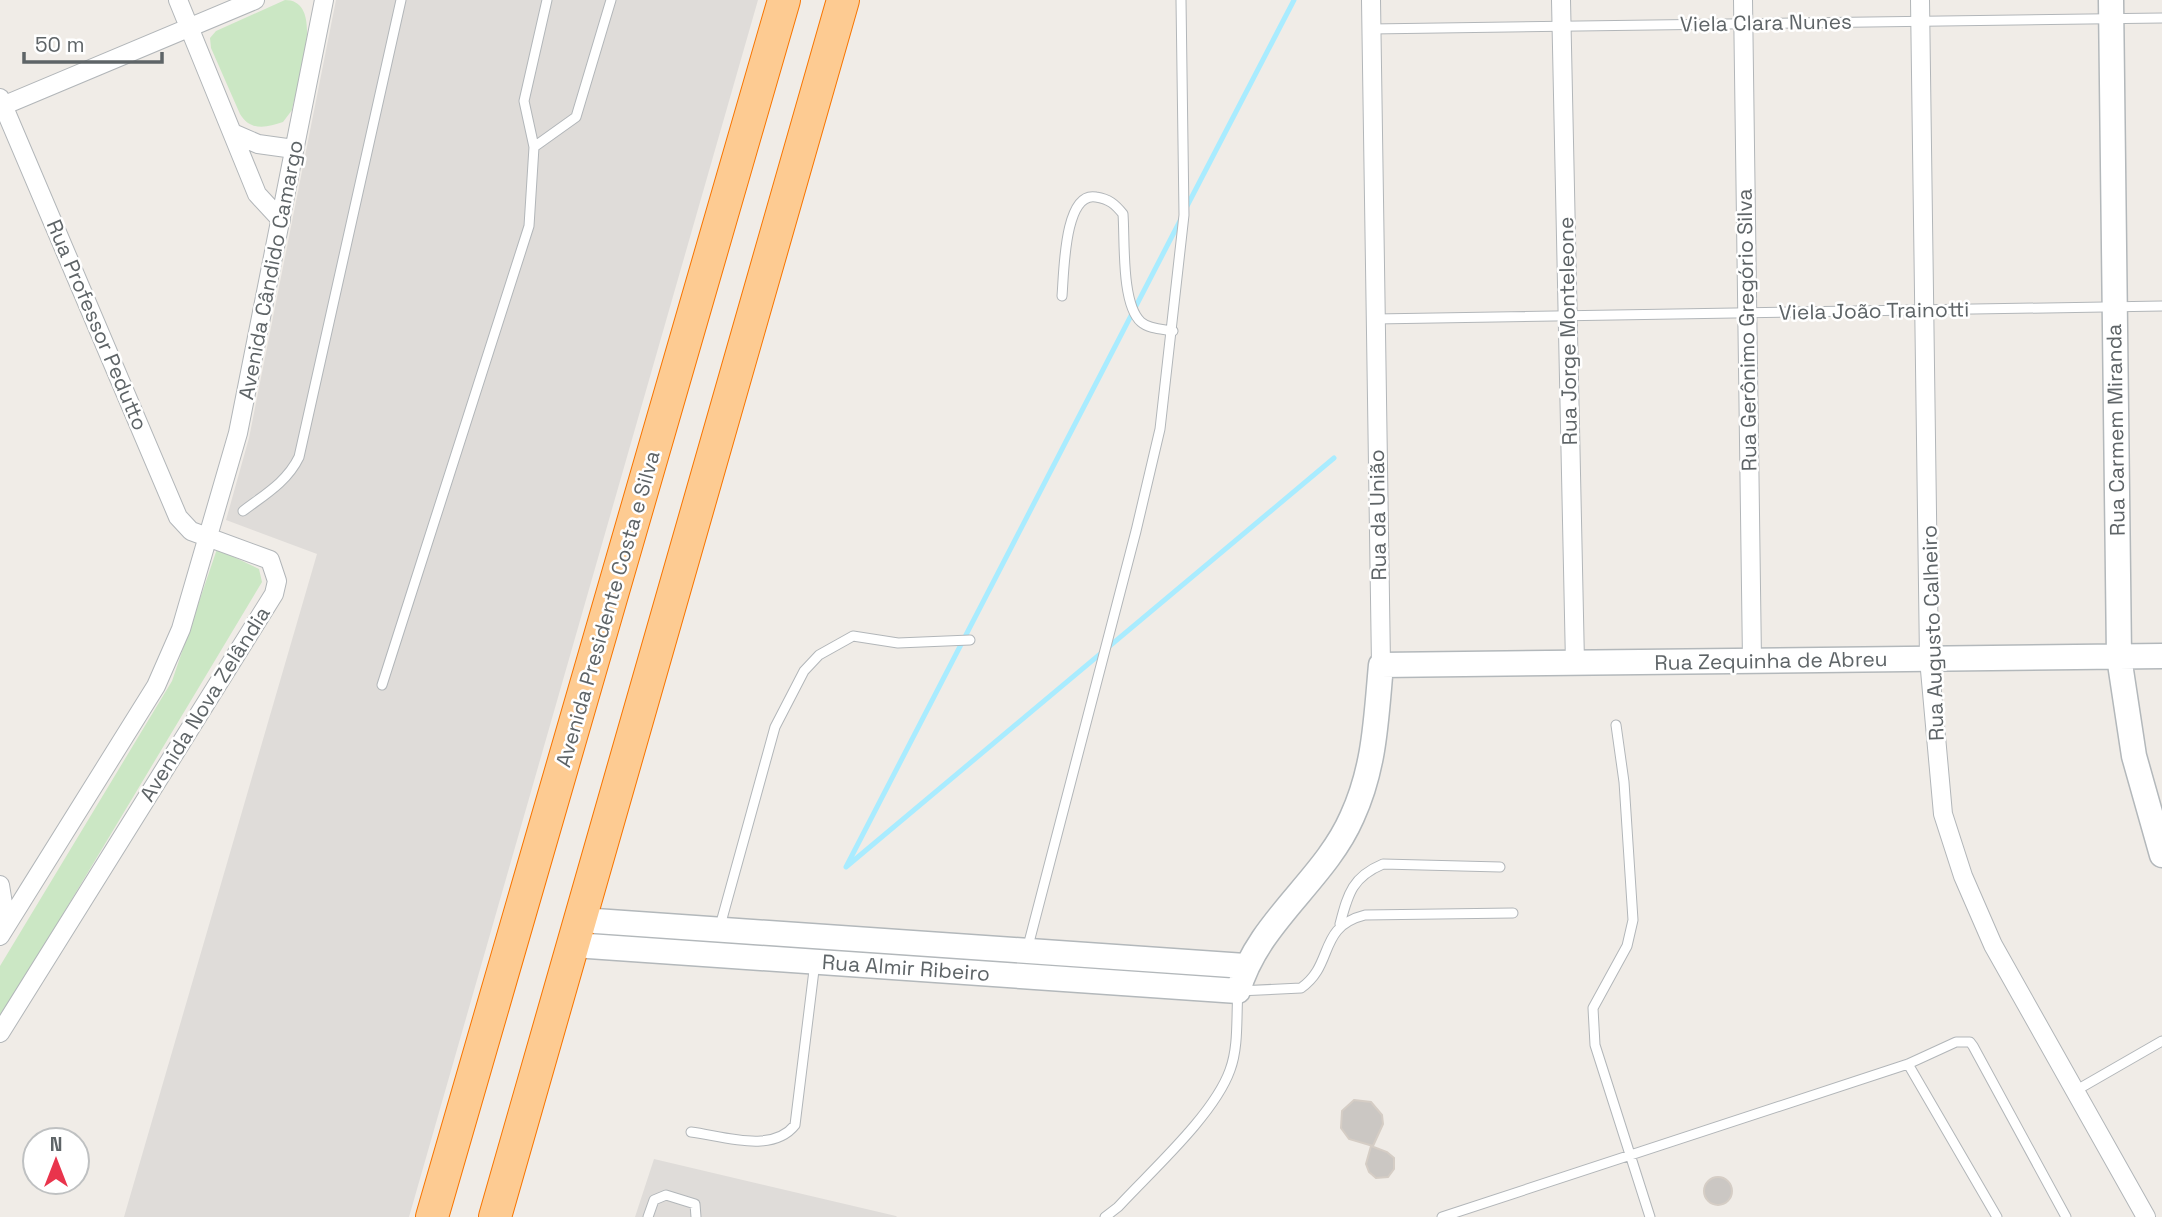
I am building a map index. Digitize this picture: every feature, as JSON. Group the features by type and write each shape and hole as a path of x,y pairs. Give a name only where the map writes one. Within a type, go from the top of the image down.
{"highway":[{"name":"Avenida Presidente Costa e Silva","path":"432,1217 784,0"},
{"path":"495,1217 843,0"}],"street":[{"path":"178,0 235,134 257,194 281,220"},
{"path":"1,103 255,0"},
{"name":"Avenida Cândido Camargo","path":"207,538 236,443 324,0"},
{"name":"Rua da União","path":"1238,990 1245,966 1257,944 1337,843 1352,818 1373,756 1381,665 1371,0"},
{"name":"Rua Jorge Monteleone","path":"1561,0 1575,663"},
{"name":"Rua Gerônimo Gregório Silva","path":"1743,0 1745,313 1752,661"},
{"name":"Rua Augusto Calheiro","path":"1920,0 1929,659 1943,814 1963,876 1993,945 2146,1217"},
{"name":"Rua Carmem Miranda","path":"2111,9 2119,657 2134,756 2162,855"},
{"name":"Rua Professor Pedutto","path":"1,103 178,517 191,531 207,538"},
{"path":"235,134 258,144 294,149"},
{"path":"0,936 156,686 181,629 207,538"},
{"name":"Avenida Nova Zelândia","path":"0,1033 274,594 277,581 270,561 207,538"},
{"name":"Rua Zequinha de Abreu","path":"1381,665 2162,656"},
{"path":"0,886 10,920"},
{"name":"Rua Almir Ribeiro","path":"578,933 719,930 1245,966"},
{"name":"Rua Almir Ribeiro","path":"578,933 713,955 1238,990"}],"lane":[{"path":"243,511 279,485 293,471 299,457 401,0"},
{"path":"382,685 529,226 534,147 524,101 547,0"},
{"path":"534,147 576,117 611,0"},
{"path":"1026,951 1136,531 1160,429 1184,215 1181,0"},
{"name":"Viela Clara Nunes","path":"1371,29 1920,21 2111,9 2162,18"},
{"path":"1062,296 1072,214 1078,201 1089,195 1105,198 1122,214 1126,280 1135,315 1142,324 1172,331"},
{"name":"Viela João Trainotti","path":"1375,319 2162,306"},
{"path":"713,955 775,727 804,671 819,654 853,636 898,643 970,640"},
{"path":"1616,725 1633,920 1627,946 1601,991 1592,1021 1595,1045 1650,1217"},
{"path":"1105,1217 1118,1207 1214,1101 1230,1070 1236,1043 1238,990 1301,988 1324,959 1334,932 1340,924 1352,885 1365,872 1383,864 1500,867"},
{"path":"1340,924 1365,915 1513,913"},
{"path":"691,1132 765,1141 783,1138 795,1125 818,937"},
{"path":"2075,1091 2162,1041"},
{"path":"1442,1217 1908,1064 1956,1042 1970,1042 2066,1217"},
{"path":"1908,1064 1997,1217"},
{"path":"648,1217 654,1200 666,1195 695,1204 695,1217"}],"shaded area":[{"path":"336,0 758,0 409,1217 124,1217 317,554 226,520 249,438"},
{"path":"654,1159 896,1216 897,1217 635,1217"}],"green space":[{"path":"285,0 298,4 305,14 307,28 303,64 292,110 283,122 265,127 254,126 240,114 211,48 210,38 216,31"},
{"path":"217,549 259,569 262,582 0,1019 0,966 172,681"}],"building":[{"path":"1354,1100 1371,1102 1382,1115 1383,1124 1373,1146 1349,1139 1341,1128 1342,1111"},
{"path":"1371,1146 1394,1158 1394,1169 1388,1177 1376,1178 1369,1172 1366,1164"},
{"path":"1718,1177 1728,1181 1732,1191 1728,1201 1718,1205 1708,1201 1704,1191 1708,1181"}],"waterway":[{"path":"1186,208 1294,0"},
{"path":"1182,217 846,867 1334,458"}]}
